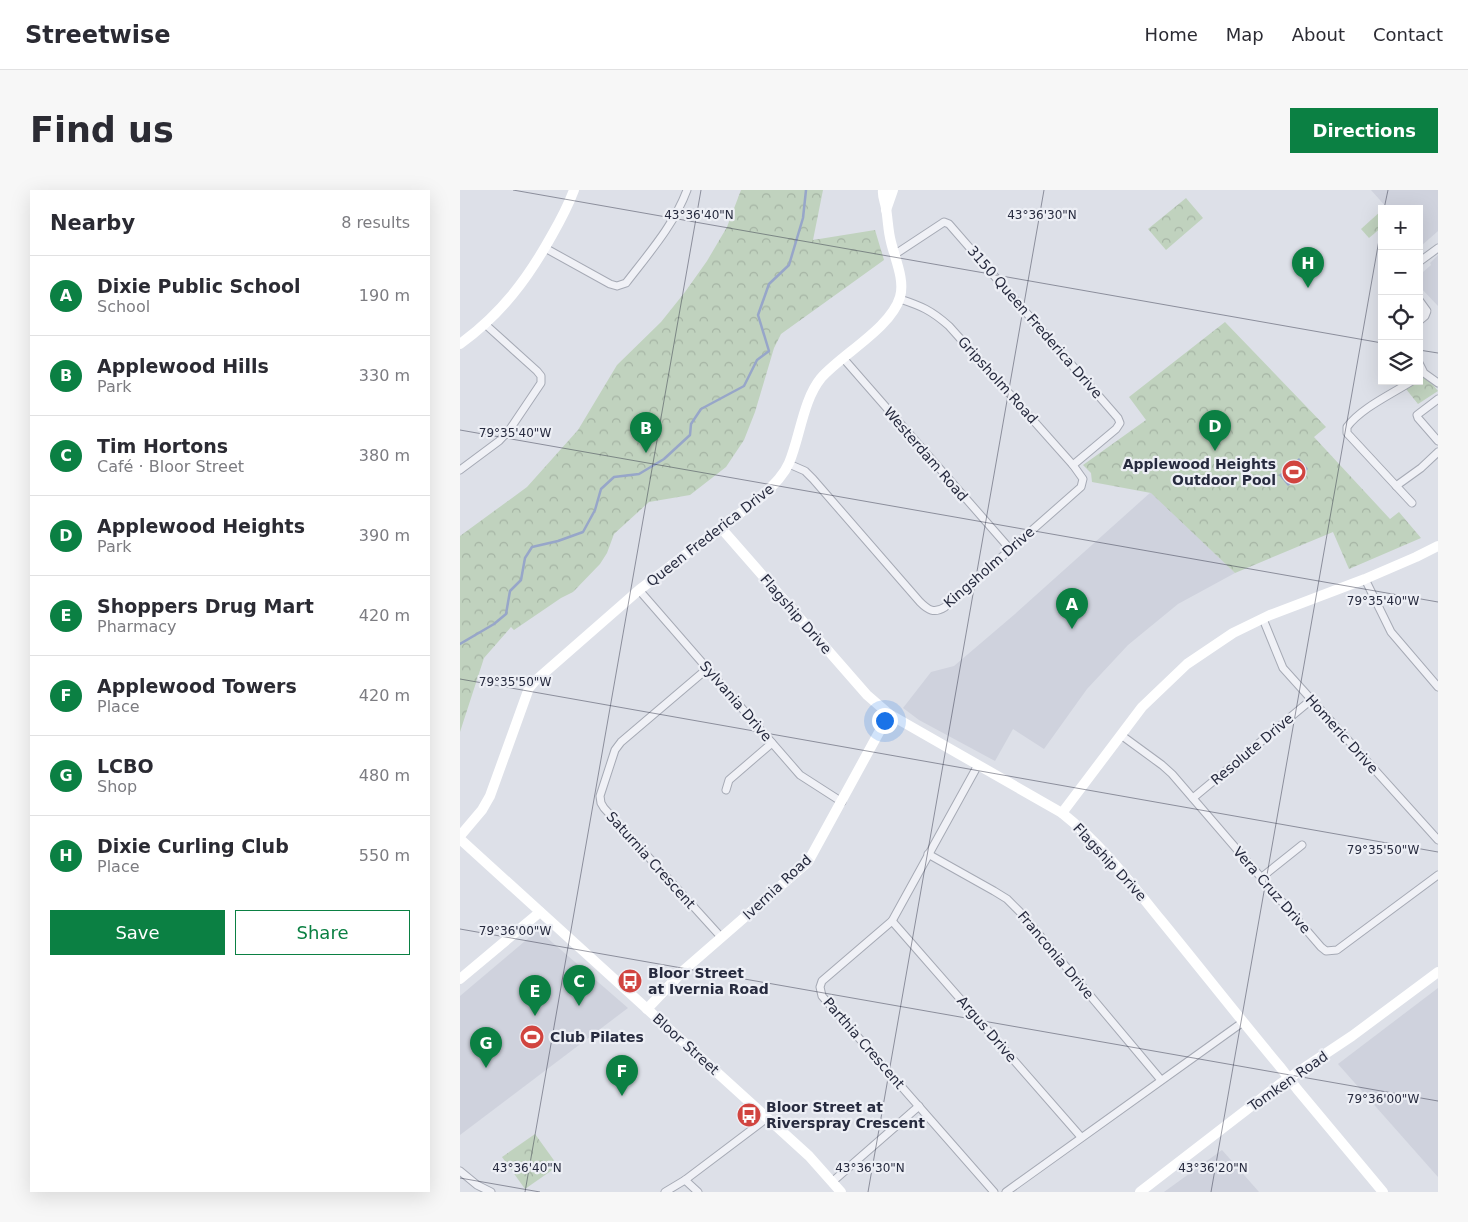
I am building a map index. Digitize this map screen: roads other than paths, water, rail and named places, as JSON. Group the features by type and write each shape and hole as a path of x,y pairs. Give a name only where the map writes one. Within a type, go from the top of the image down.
{"street":[{"path":"460,344 486,325 522,284 563,216 574,190"},
{"path":"545,248 610,284 620,286 626,282 659,241 680,208 687,190"},
{"path":"883,190 888,232 902,288 900,298"},
{"path":"886,210 893,190"},
{"name":"3150 Queen Frederica Drive","path":"894,255 944,222 949,224 1113,412 1120,423 1116,430 1073,465"},
{"path":"1423,259 1438,248"},
{"name":"Queen Frederica Drive","path":"460,838 482,810 490,796 529,688 639,590 773,486 789,464 813,392 822,378 883,323 894,311 900,298"},
{"name":"Gripsholm Road","path":"900,298 933,312 949,326 1073,465 1083,479"},
{"path":"1423,306 1427,311 1423,318"},
{"path":"460,470 504,435 542,384 539,374 486,325"},
{"name":"Westerdam Road","path":"843,358 1010,549"},
{"path":"1423,376 1438,384"},
{"path":"1406,385 1351,421 1347,427 1347,434 1412,503"},
{"path":"1438,399 1417,415 1438,441"},
{"path":"1396,486 1421,468 1438,452"},
{"name":"Kingsholm Drive","path":"789,464 805,471 814,478 927,609 932,611 939,611 945,607 1081,487 1083,479"},
{"name":"Flagship Drive","path":"721,528 862,689 889,714 1062,813 1095,843 1132,885 1383,1192"},
{"path":"1062,813 1120,735 1152,696 1187,664 1233,633 1263,619 1365,579 1438,546"},
{"path":"1365,579 1391,632 1438,687"},
{"name":"Sylvania Drive","path":"639,590 800,775 842,802"},
{"name":"Homeric Drive","path":"1263,619 1279,664 1438,840"},
{"name":"Saturnia Crescent","path":"708,668 621,742 615,750 600,796 600,803 721,938"},
{"name":"Resolute Drive","path":"1193,798 1311,700"},
{"name":"Ivernia Road","path":"647,1009 684,970 808,862 889,714"},
{"name":"Vera Cruz Drive","path":"1120,735 1162,764 1172,774 1326,951 1332,952 1337,950 1438,875"},
{"path":"726,790 729,780 772,743"},
{"name":"Parthia Crescent","path":"978,765 892,921 822,982 820,987 822,996 994,1192"},
{"name":"Bloor Street","path":"460,838 809,1156 842,1192"},
{"path":"1262,877 1302,845"},
{"name":"Franconia Drive","path":"928,854 1008,900 1161,1080"},
{"path":"460,979 540,912"},
{"name":"Argus Drive","path":"892,921 1081,1137"},
{"name":"Tomken Road","path":"1140,1192 1289,1078 1352,1036 1438,972"},
{"path":"1006,1192 1243,1022"},
{"path":"832,1182 919,1106"},
{"path":"665,1192 685,1180 767,1118"},
{"path":"460,1171 477,1185 491,1192"},
{"path":"685,1180 698,1192"}],"water":[{"name":"Applewood Heights Outdoor Pool","path":"1299,458 1308,469 1288,486 1279,475"}],"waterway":[{"path":"460,644 494,624 506,614 510,591 521,580 525,558 532,547 558,541 583,532 595,510 601,489 614,477 639,474 664,459 690,435 691,424 701,409 744,386 757,360 769,351 758,315 769,284 789,265 803,218 806,190"}],"place":[{"name":"Dixie Curling Club","path":"1308,288"},
{"name":"Applewood Heights","path":"1215,451"},
{"name":"Applewood Hills","path":"646,453"},
{"name":"Applewood Heights Outdoor Pool","path":"1294,472"},
{"name":"Dixie Public School","path":"1072,629"},
{"name":"Bloor Street at Ivernia Road","path":"630,981"},
{"name":"Tim Hortons","path":"579,1006"},
{"name":"Shoppers Drug Mart","path":"535,1016"},
{"name":"Club Pilates","path":"532,1037"},
{"name":"LCBO","path":"486,1068"},
{"name":"Applewood Towers","path":"622,1096"},
{"name":"Bloor Street at Riverspray Crescent","path":"749,1115"}]}
